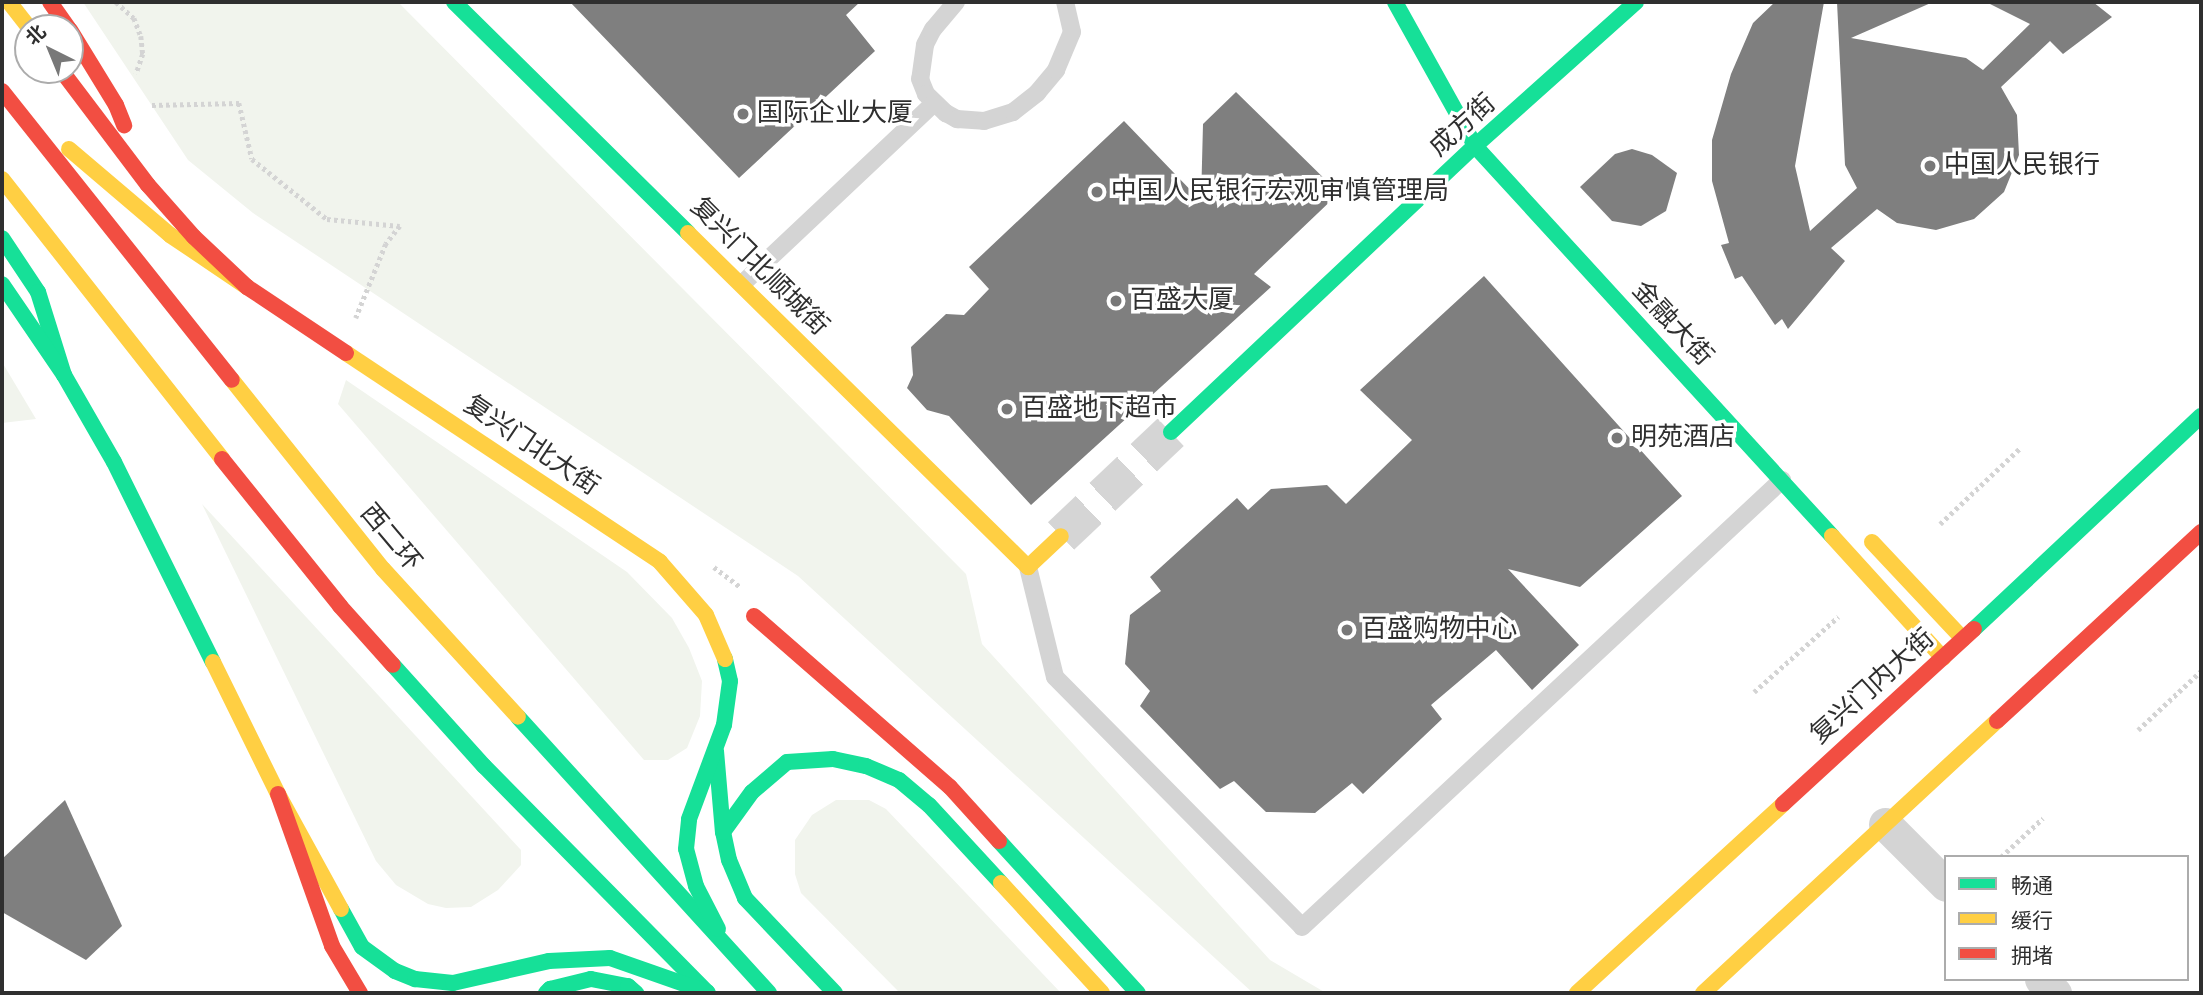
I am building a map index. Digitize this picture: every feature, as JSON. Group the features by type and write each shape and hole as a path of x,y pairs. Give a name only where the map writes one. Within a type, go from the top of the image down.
{"main road":[{"name":"复兴门北顺城街","path":"454,2 1028,567"},
{"name":"金融大街","path":"1395,2 1475,146 1943,658"},
{"name":"成方街","path":"1171,432 1475,146 1495,131 1636,2"},
{"path":"84,53 116,105 148,185"},
{"name":"复兴门北大街","path":"72,84 148,185 194,237 247,287 660,562 706,615 722,649 730,681 724,724 689,819 686,849 704,906 737,961"},
{"path":"2,91 170,235 247,287"},
{"name":"西二环","path":"2,91 383,569 737,961 769,993"},
{"path":"2,179 166,390 340,606 484,766 708,993"},
{"path":"2,238 38,292 64,375"},
{"path":"2,284 64,375 114,462 278,794 362,947 395,971 415,979 453,983 544,962 610,958 634,964 708,993"},
{"path":"2,314 64,375"},
{"name":"复兴门内大街","path":"1577,993 1943,658 2201,416"},
{"path":"1861,530 1963,639"},
{"path":"1703,993 2201,532"},
{"path":"1028,567 1061,536"},
{"path":"660,562 707,589"},
{"path":"748,613 950,787 1138,993"},
{"path":"716,751 723,832 729,860 745,898 835,993"},
{"path":"723,832 752,792 786,762 833,759 866,766 899,780 929,805 1102,993"},
{"path":"278,794 332,946 360,993"},
{"path":"544,962 628,986 636,993"},
{"path":"546,993 570,983 591,979 613,981"}],"street":[{"path":"1885,824 1944,883"}],"lane":[{"path":"956,2 933,29 920,65 920,79 934,103 957,119 984,121 1013,112 1056,70 1069,43 1072,21 1065,2"},
{"path":"742,284 934,103"},
{"path":"1028,567 1055,677 1302,927 1782,480"}],"path":[{"path":"117,2 134,18 141,36 143,54 134,78"},
{"path":"142,106 239,103 252,159 327,219 400,226 386,244 354,321 365,328"},
{"path":"1940,524 2021,447"},
{"path":"710,565 743,589"},
{"path":"1754,692 1838,617"},
{"path":"2138,730 2201,671"},
{"path":"2003,855 2043,818"}],"shaded area":[{"path":"83,2 398,2 966,574 982,644 1270,960 1326,993 1253,993 798,576 253,213 188,160"},
{"path":"2,362 36,419 2,423"},
{"path":"346,380 627,572 672,618 689,648 702,681 700,716 687,748 668,760 644,760 338,404"},
{"path":"202,504 521,850 521,865 498,890 471,907 446,908 428,904 396,885 376,861"},
{"path":"836,800 869,800 886,809 1061,993 900,993 801,893 795,874 795,840 812,815"}],"building":[{"name":"国际企业大厦","path":"570,2 860,2 846,15 875,51 739,178"},
{"name":"中国人民银行","path":"1775,2 1824,2 1795,166 1810,231 1857,188 1845,165 1837,2 1933,2 1851,38 1966,58 1983,70 2030,24 1986,2 2093,2 2112,17 2063,54 2050,41 2001,87 2017,115 2019,155 2004,192 1974,219 1936,230 1897,223 1877,209 1831,248 1845,261 1788,329 1782,319 1775,325 1742,276 1735,279 1721,245 1729,243 1712,181 1712,140 1731,74 1753,23"},
{"name":"百盛大厦","path":"1236,92 1339,193 1254,274 1271,287 1031,505 949,416 927,410 907,388 913,375 911,347 946,314 964,315 989,289 969,267 1124,121 1201,201 1203,124"},
{"path":"1632,149 1652,155 1677,173 1666,211 1641,226 1612,221 1580,187 1615,154"},
{"name":"百盛购物中心","path":"1484,276 1682,496 1580,587 1508,569 1579,645 1532,690 1496,650 1431,705 1442,719 1363,794 1352,783 1315,813 1266,812 1234,781 1220,789 1140,706 1150,691 1125,664 1130,615 1161,591 1150,577 1237,498 1248,510 1271,489 1327,485 1346,504 1412,440 1360,390"},
{"path":"65,800 122,926 86,960 2,912 2,859"}],"tunnel":[{"path":"1061,536 1171,432"}],"traffic: fast":[{"path":"454,2 688,233"},
{"path":"1395,2 1475,146 1832,536"},
{"path":"1171,432 1475,146 1636,2"},
{"path":"2,238 38,292 64,375"},
{"path":"2,284 64,375 114,462 213,662"},
{"path":"1974,629 2201,416"},
{"path":"718,929 696,886 686,849 689,819 724,725 730,681 725,659"},
{"path":"393,665 484,766 708,993"},
{"path":"518,717 769,993"},
{"path":"716,751 723,832"},
{"path":"835,993 745,898 729,860 723,832 752,792 787,762 833,759 866,766 899,780 929,805 1001,883"},
{"path":"999,841 1138,993"},
{"path":"341,909 362,947 395,971 415,979 453,983 549,961 610,958 707,992"},
{"path":"546,993 550,989 591,979 628,986 636,993"}],"traffic: slow":[{"path":"9,2 18,14"},
{"path":"69,149 170,235 247,287"},
{"path":"2,179 222,459"},
{"path":"688,233 1028,567 1061,536"},
{"path":"346,353 660,562 706,615 725,659"},
{"path":"232,380 383,569 518,717"},
{"path":"1832,536 1943,658"},
{"path":"1872,542 1963,639"},
{"path":"213,662 278,794 341,909"},
{"path":"1703,993 1997,721"},
{"path":"1577,993 1783,804"},
{"path":"1001,883 1102,993"}],"traffic: jam":[{"path":"50,2 58,14"},
{"path":"84,53 116,105 124,125"},
{"path":"72,84 148,185 194,237 247,287 346,353"},
{"path":"2,91 232,380"},
{"path":"222,459 340,606 393,665"},
{"path":"1997,721 2201,532"},
{"path":"754,616 950,787 999,841"},
{"path":"1783,804 1974,629"},
{"path":"278,794 332,946 360,993"}],"place":[{"name":"国际企业大厦","path":"743,114"},
{"name":"中国人民银行","path":"1930,166"},
{"name":"中国人民银行宏观审慎管理局","path":"1097,192"},
{"name":"百盛大厦","path":"1116,301"},
{"name":"百盛地下超市","path":"1007,409"},
{"name":"明苑酒店","path":"1617,438"},
{"name":"百盛购物中心","path":"1347,630"}]}
